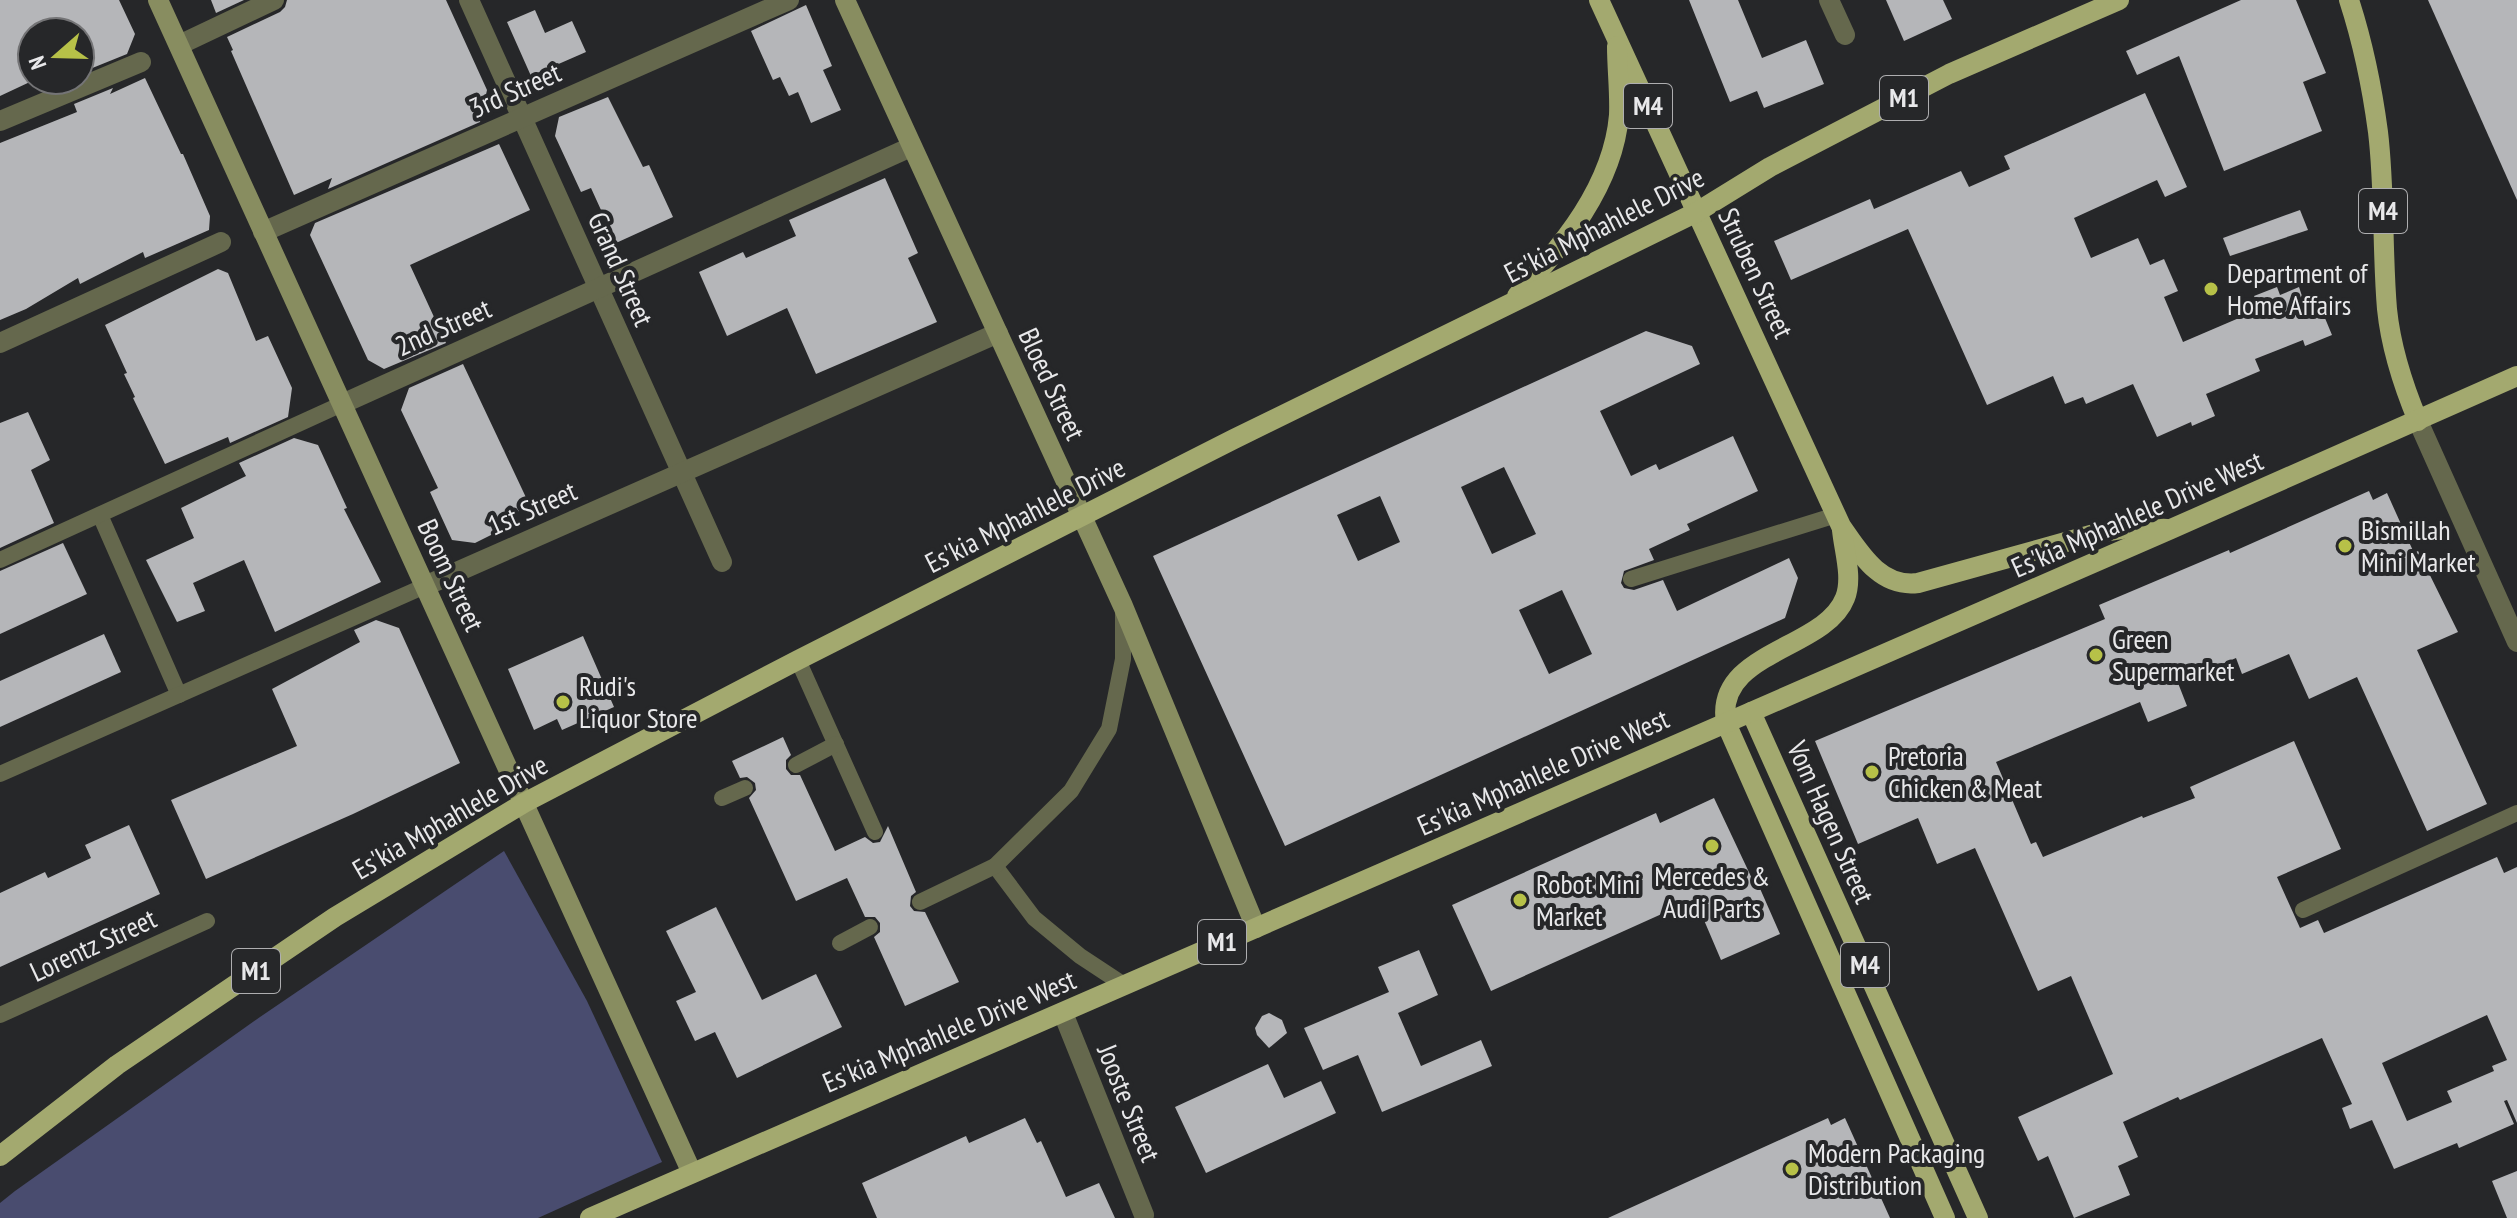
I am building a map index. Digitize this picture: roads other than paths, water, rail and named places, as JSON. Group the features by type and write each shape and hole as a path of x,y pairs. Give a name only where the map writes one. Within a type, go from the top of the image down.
{"main road":[{"name":"Boom Street","path":"158,0 692,1173"},
{"name":"Bloed Street","path":"845,0 1123,606 1256,928"},
{"name":"Struben Street","path":"1599,0 1839,521"},
{"name":"Es'kia Mphahlele Drive","path":"0,1156 117,1065 335,917 524,803 798,660 1697,212 1770,167 1949,74 2119,0"},
{"name":"M4","path":"2349,0 2366,58 2378,133 2387,310 2393,348 2401,382 2418,421"},
{"path":"1509,304 1579,220 1601,181 1615,139 1619,114 1616,38"},
{"name":"Es'kia Mphahlele Drive West","path":"590,1218 2517,376"},
{"path":"1839,521 1872,568 1907,585 2098,533 2135,527 2171,529"},
{"path":"1726,723 1726,702 1738,680 1758,662 1826,622 1845,598 1848,584 1839,521"},
{"name":"Vom Hagen Street","path":"1751,712 1978,1218"},
{"name":"Vom Hagen Street","path":"1726,723 1945,1218"},
{"path":"599,1218 631,1199"}],"street":[{"path":"179,45 274,0"},
{"name":"Grand Street","path":"469,0 722,562"},
{"name":"3rd Street","path":"263,232 789,0"},
{"path":"1829,0 1845,35"},
{"path":"0,121 141,62"},
{"name":"2nd Street","path":"342,404 911,147"},
{"path":"0,343 221,242"},
{"name":"1st Street","path":"425,586 998,333"},
{"path":"2418,421 2517,642"},
{"name":"Jooste Street","path":"1063,1013 1144,1215"}],"lane":[{"name":"2nd Street","path":"0,560 342,404"},
{"path":"100,515 179,695"},
{"path":"1631,579 1839,521"},
{"name":"1st Street","path":"0,774 425,586"},
{"path":"920,902 995,866 1071,791 1109,729 1123,659 1123,606"},
{"path":"798,660 875,832"},
{"path":"796,765 836,744"},
{"path":"722,798 745,788"},
{"path":"2303,910 2517,813"},
{"path":"995,866 1034,918 1080,956 1124,985"},
{"name":"Lorentz Street","path":"0,1015 207,921"},
{"path":"840,943 870,927"}],"place":[{"name":"Department of Home Affairs","path":"2211,289"},
{"name":"Bismillah Mini Market","path":"2345,546"},
{"name":"Green Supermarket","path":"2096,655"},
{"name":"Rudi's Liquor Store","path":"563,702"},
{"name":"Pretoria Chicken & Meat","path":"1872,772"},
{"name":"Mercedes & Audi Parts","path":"1712,846"},
{"name":"Robot Mini Market","path":"1520,900"},
{"name":"Modern Packaging Distribution","path":"1792,1169"}]}
